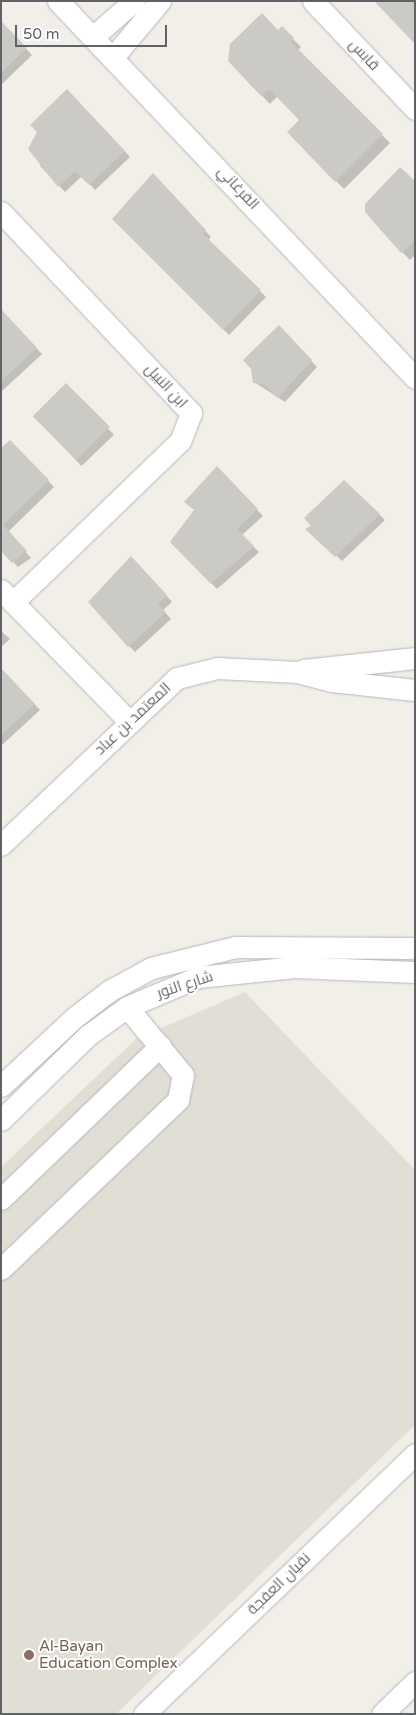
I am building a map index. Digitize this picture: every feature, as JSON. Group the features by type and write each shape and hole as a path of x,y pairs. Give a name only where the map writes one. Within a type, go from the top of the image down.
{"street":[{"name":"الفرغاني","path":"58,1 114,56 415,378"},
{"path":"94,36 134,1"},
{"path":"114,56 160,1"},
{"name":"قابس","path":"313,1 415,109"},
{"name":"ابن النبيل","path":"1,212 191,413 187,432 180,441 7,596 129,721"},
{"name":"المعتمد بن عباد","path":"1,844 129,721 177,678 197,671 298,672 415,658"},
{"name":"المعتمد بن عباد","path":"298,672 332,681 415,690"},
{"name":"شارع النور","path":"1,1086 88,1007 151,968 235,947 415,948"},
{"name":"شارع النور","path":"1,1120 87,1036 127,1007 198,978 237,970 294,967 415,972"},
{"path":"1,1269 178,1100 183,1075 127,1007"},
{"path":"1,1199 160,1046"},
{"name":"نقيان العفجة","path":"144,1714 415,1454"},
{"path":"382,1714 415,1682"}],"shaded area":[{"path":"245,992 415,1170 415,1425 116,1714 1,1714 1,1167 136,1039"}],"building":[{"path":"374,1 415,1 415,44"},
{"path":"262,13 278,30 282,26 294,38 291,42 383,134 335,182 287,132 299,120 269,89 261,96 228,61 230,44"},
{"path":"1,21 27,48 1,73"},
{"path":"67,89 125,151 89,185 75,171 58,187 28,149 37,132 30,125"},
{"path":"400,167 415,181 415,241 401,253 365,212 365,204"},
{"path":"153,173 206,230 203,234 261,290 223,330 112,219"},
{"path":"1,309 37,348 1,381"},
{"path":"279,325 312,360 278,398 264,384 253,383 251,369 243,360"},
{"path":"66,383 110,427 77,460 33,416"},
{"path":"10,440 49,480 3,525 27,551 12,563 1,551 1,448"},
{"path":"217,466 258,509 237,529 254,546 211,584 170,542 194,510 184,502"},
{"path":"344,480 380,514 335,557 305,529 311,526 304,518"},
{"path":"131,556 167,595 158,604 166,612 128,647 88,602"},
{"path":"1,668 35,704 1,735"}],"place":[{"name":"Al-Bayan Education Complex","path":"29,1655"}]}
